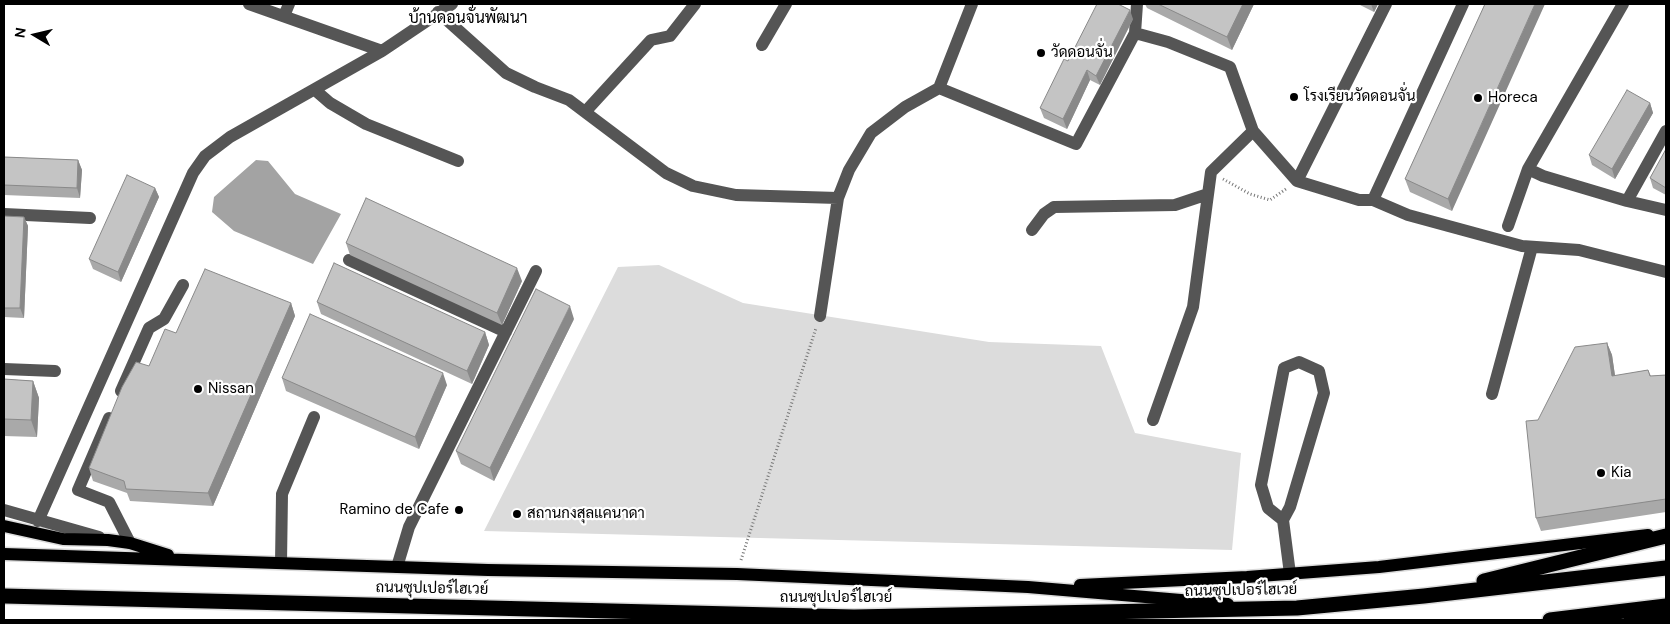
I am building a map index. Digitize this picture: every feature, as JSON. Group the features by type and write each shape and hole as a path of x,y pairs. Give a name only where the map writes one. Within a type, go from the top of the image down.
{"highway":[{"path":"1424,596 1666,534"},
{"name":"ถนนซุปเปอร์ไฮเวย์","path":"4,596 854,617 1297,608 1424,596 1666,568"},
{"path":"1550,620 1666,606"}],"main road":[{"path":"4,526 63,539 108,540 130,543 184,560"},
{"path":"1028,587 1290,574 1379,567 1666,534"},
{"path":"4,554 737,574 1028,587 1273,607"},
{"path":"1573,617 1666,616"}],"street":[{"path":"249,4 382,50"},
{"path":"284,16 289,4"},
{"path":"38,521 193,173 205,156 218,145 382,50 452,4"},
{"path":"586,111 651,40 670,36 694,4"},
{"path":"762,45 786,4"},
{"path":"820,316 838,198 849,170 871,133 904,107 939,88 972,4"},
{"path":"939,88 1076,144 1134,33 1137,4"},
{"path":"1297,181 1386,4"},
{"path":"1373,200 1463,4"},
{"path":"1508,226 1528,169 1623,4"},
{"path":"438,12 506,73 569,100 666,173 693,186 736,195 838,198"},
{"path":"1134,33 1168,42 1230,67 1253,131 1297,181 1359,200 1373,200 1408,215 1522,246 1579,250 1666,272"},
{"path":"315,90 330,103 366,124 458,161"},
{"path":"1153,420 1193,307 1212,172 1253,131"},
{"path":"1626,201 1666,131"},
{"path":"1528,169 1543,176 1626,201 1666,210"},
{"path":"1032,230 1044,214 1054,207 1176,205 1208,194"},
{"path":"4,214 90,218"},
{"path":"1492,394 1532,247"},
{"path":"349,260 506,332"},
{"path":"397,566 410,527 536,271"},
{"path":"130,543 109,502 78,490 149,328 164,319 183,285"},
{"path":"1283,520 1268,508 1261,485 1284,368 1299,362 1319,371 1324,393 1290,507 1283,520 1290,574"},
{"path":"4,368 55,371"},
{"path":"280,563 282,494 314,417"},
{"path":"4,510 108,540"}],"path":[{"path":"1212,172 1250,194 1270,200 1297,181"},
{"path":"737,574 820,316"}],"shaded area":[{"path":"256,160 268,161 295,194 341,214 313,264 234,231 212,212 214,197"},
{"path":"659,265 743,303 989,342 1101,346 1135,433 1241,453 1232,550 484,531 618,267"}],"building":[{"path":"1097,4 1118,4 1130,10 1096,76 1087,70 1063,119 1040,108 1064,59 1068,61"},
{"path":"1158,4 1243,4 1227,37"},
{"name":"Horeca","path":"1485,4 1535,4 1448,199 1405,179"},
{"path":"1627,90 1650,103 1612,169 1589,155"},
{"path":"1666,149 1666,188 1650,178"},
{"path":"4,157 78,160 77,188 4,185"},
{"path":"127,175 155,188 118,272 89,259"},
{"path":"366,198 517,268 497,313 346,243"},
{"path":"4,216 24,217 20,308 4,308"},
{"path":"334,263 485,332 467,371 317,302"},
{"name":"Nissan","path":"205,269 291,303 208,493 126,489 124,481 89,468 122,387 136,362 149,366 165,329 176,333"},
{"path":"536,289 570,306 490,468 456,451"},
{"path":"310,314 443,373 415,437 282,378"},
{"name":"Kia","path":"1607,343 1612,376 1648,370 1650,376 1666,375 1666,499 1536,518 1526,421 1538,420 1575,347"},
{"path":"4,379 33,381 31,420 4,419"}],"place":[{"name":"วัดดอนจั่น","path":"1041,53"},
{"name":"โรงเรียนวัดดอนจั่น","path":"1294,97"},
{"name":"Horeca","path":"1478,98"},
{"name":"Nissan","path":"198,389"},
{"name":"Kia","path":"1601,473"},
{"name":"Ramino de Cafe","path":"459,510"},
{"name":"สถานกงสุลแคนาดา","path":"517,514"}],"district":[{"name":"บ้านดอนจั่นพัฒนา","path":"468,19"}]}
